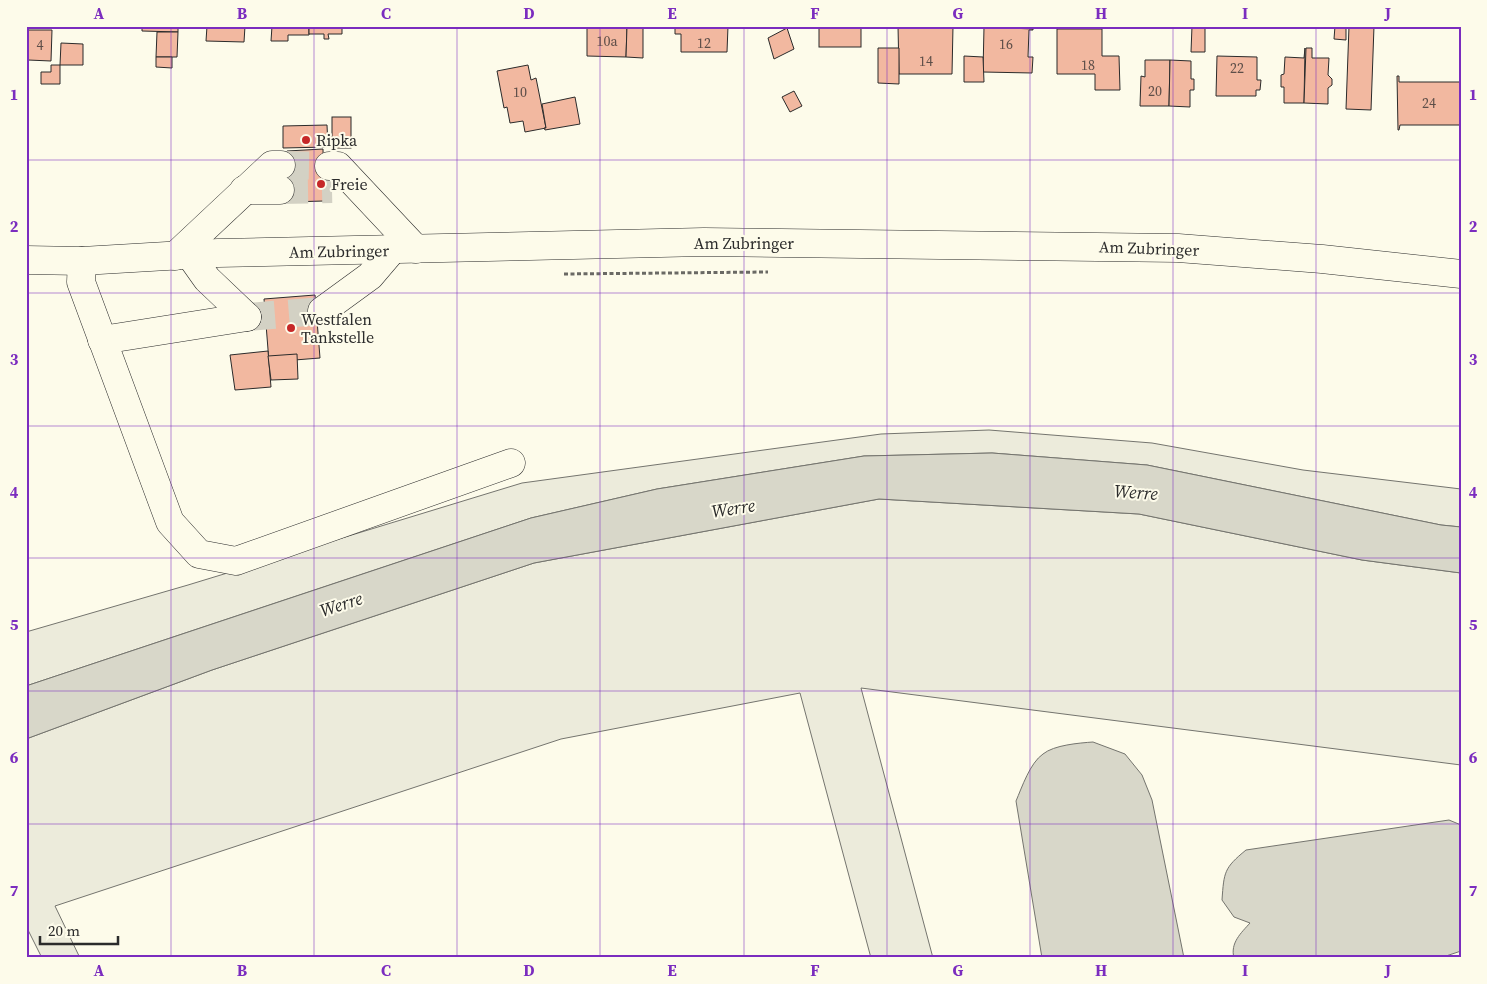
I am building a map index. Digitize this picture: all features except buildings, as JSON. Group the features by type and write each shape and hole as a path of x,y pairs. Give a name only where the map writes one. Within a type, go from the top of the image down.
{"main road":[{"path":"102,340 247,317 182,255 244,190 272,165 280,177"},
{"path":"322,311 405,249 359,189 338,166 330,178"},
{"name":"Am Zubringer","path":"26,260 82,261 182,255 704,242 1178,248 1322,259 1461,274"},
{"path":"82,261 81,282 170,522 200,554 236,561 511,463"}],"path":[{"path":"555,274 770,272"}],"shaded area":[{"path":"989,430 1152,443 1303,470 1461,489 1461,527 1441,525 1147,465 992,453 864,456 657,489 531,518 26,686 26,632 188,585 522,483 881,434"},
{"path":"879,499 1139,514 1362,560 1461,573 1461,765 861,688 933,958 871,958 800,693 561,739 55,906 80,958 42,958 26,926 26,739 212,670 534,563"}],"water":[{"name":"Werre","path":"992,453 1147,465 1441,525 1461,527 1461,573 1362,560 1139,514 879,499 534,563 212,670 26,739 26,686 531,518 657,489 864,456"},
{"path":"1093,742 1125,754 1142,775 1152,800 1184,958 1042,958 1016,801 1030,769 1043,754 1060,747"},
{"path":"1449,820 1461,825 1461,951 1440,958 1234,958 1235,943 1250,923 1234,917 1222,900 1225,877 1229,866 1246,850"}],"tunnel":[{"path":"281,165 329,166"},
{"path":"280,190 332,189"},
{"path":"247,317 322,311"}],"place":[{"name":"Ripka","path":"306,140"},
{"name":"Freie","path":"321,184"},
{"name":"Westfalen Tankstelle","path":"291,328"}]}
